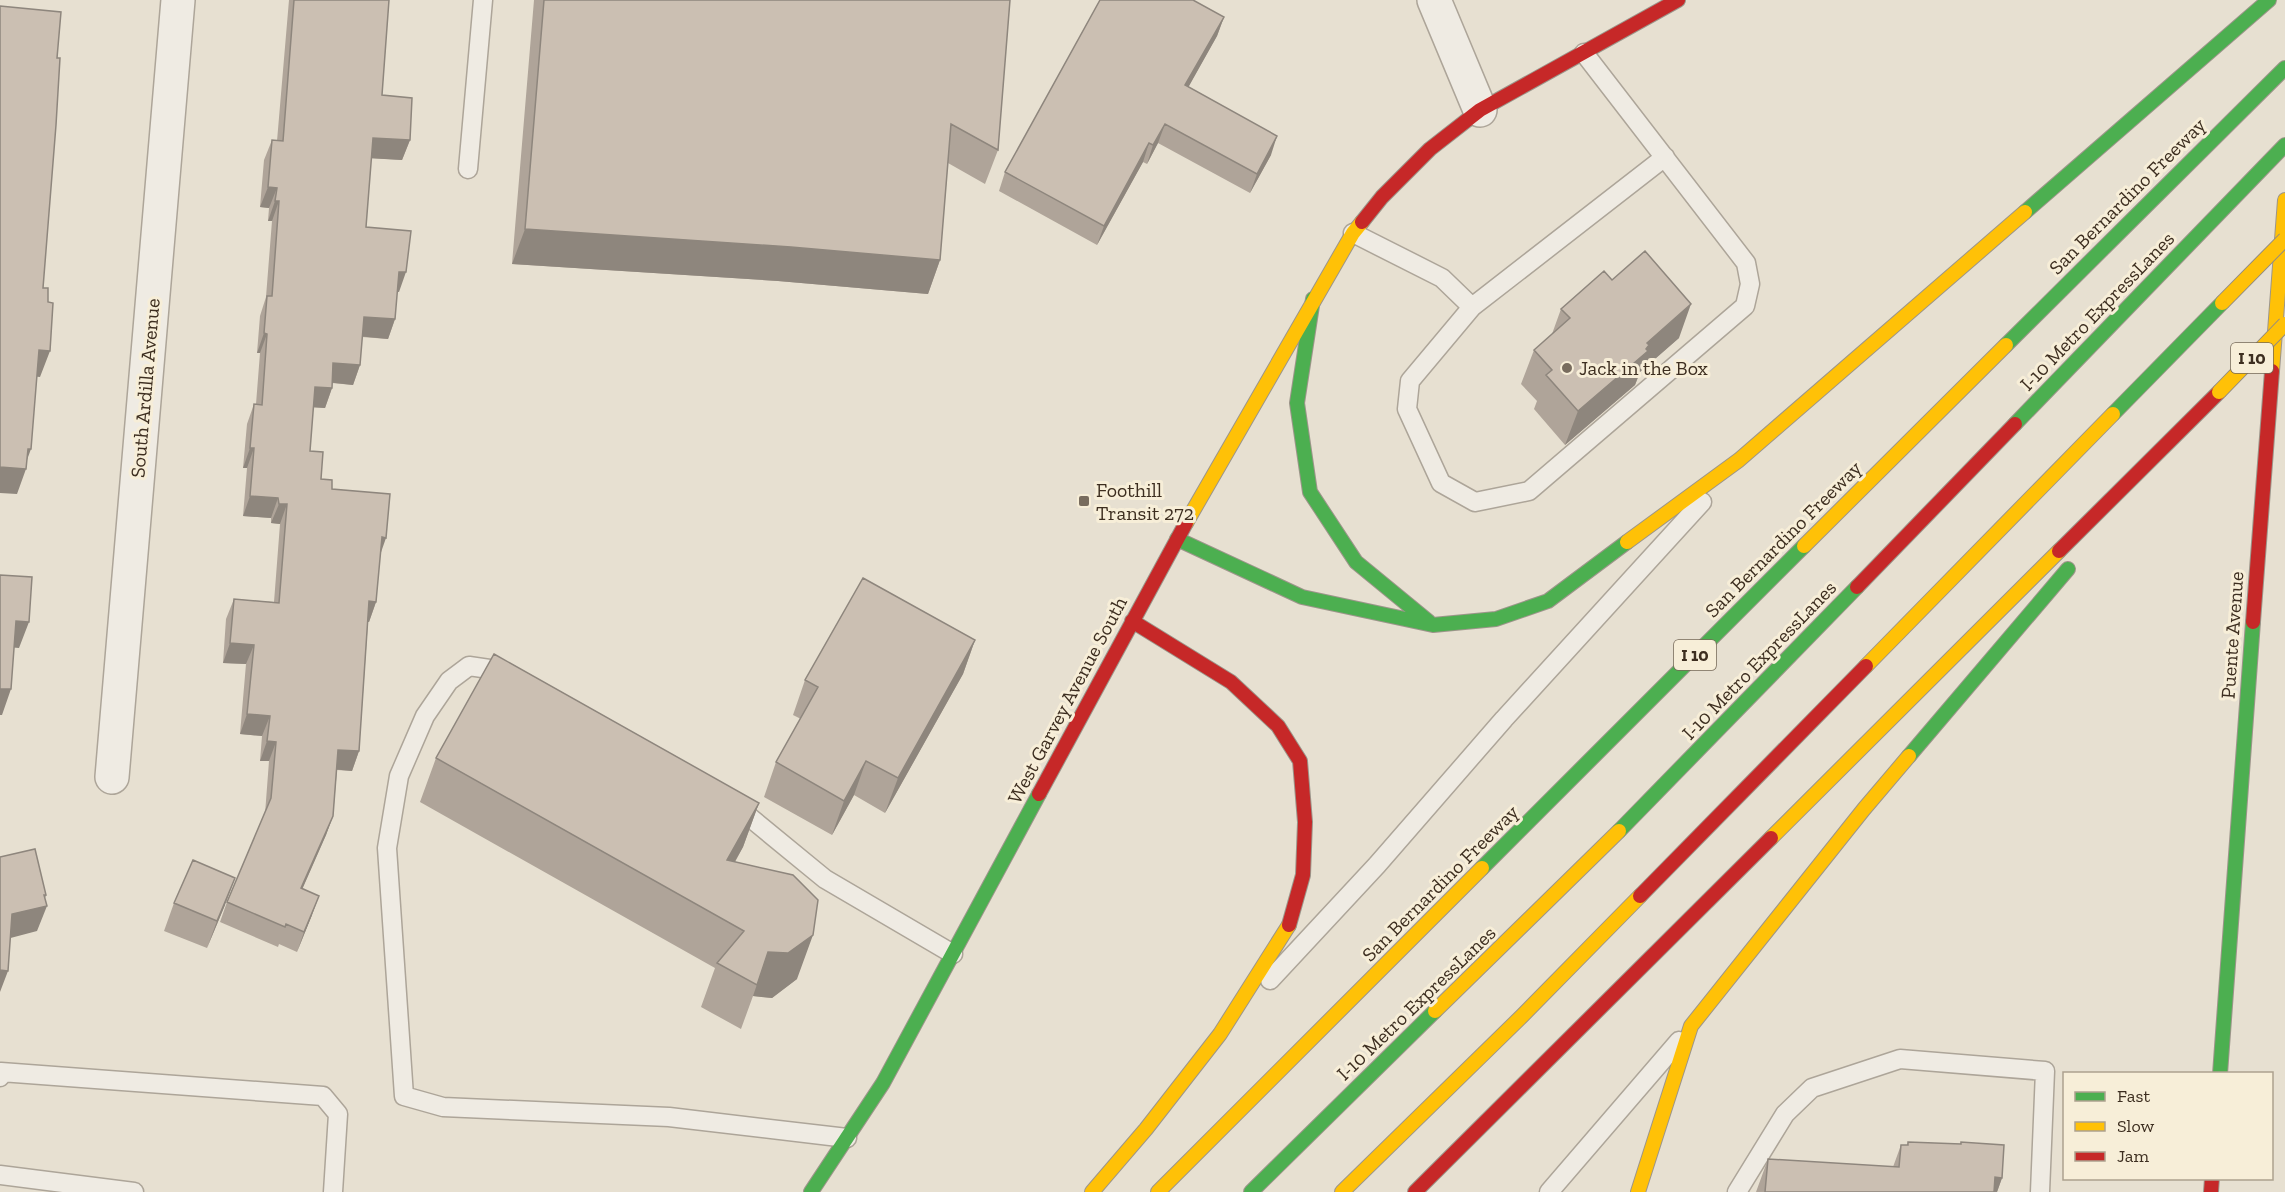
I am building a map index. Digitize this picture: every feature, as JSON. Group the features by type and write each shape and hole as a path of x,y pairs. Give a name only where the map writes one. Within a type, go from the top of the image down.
{"main road":[{"name":"West Garvey Avenue South","path":"811,1192 883,1083 1177,539 1353,233 1382,197 1430,149 1480,110 1678,0"},
{"path":"1177,539 1302,597 1433,625 1496,619 1548,601 1739,460 2269,0"},
{"name":"San Bernardino Freeway","path":"1158,1192 2285,68"},
{"name":"I-10 Metro ExpressLanes","path":"1251,1192 1646,806 2285,145"},
{"name":"Puente Avenue","path":"2220,1072 2285,200"},
{"path":"1342,1192 1531,1008 2285,239"},
{"path":"1314,299 1297,403 1310,492 1356,562 1433,625"},
{"name":"I 10","path":"1415,1192 2285,324"},
{"path":"2111,519 2219,392"},
{"path":"1638,1192 1691,1026 1864,809 2080,555"},
{"path":"1092,1192 1146,1129 1220,1034 1288,930 1303,875 1305,822 1300,760 1278,726 1231,682 1132,621"}],"street":[{"name":"South Ardilla Avenue","path":"111,777 178,0"},
{"path":"1434,0 1480,110"}],"lane":[{"path":"468,169 483,0"},
{"path":"1584,52 1665,157 1746,263 1750,284 1745,306 1529,491 1475,502 1441,483 1407,409 1410,381 1472,307 1665,157"},
{"path":"1353,233 1442,278 1472,307"},
{"path":"1220,1034 1377,866 1504,719 1739,460"},
{"path":"523,683 503,671 469,666 449,681 425,716 399,776 387,848 404,1096 443,1107 669,1117 847,1138"},
{"path":"716,797 747,815 825,879 953,954"},
{"path":"1549,1192 1691,1026"},
{"path":"1737,1192 1785,1114 1812,1088 1900,1059 2045,1071 2040,1192"},
{"path":"0,1077 0,1072 323,1096 338,1114 333,1192"},
{"path":"0,1176 134,1192"}],"building":[{"path":"294,0 389,0 382,95 412,98 410,140 373,138 366,227 411,231 406,272 399,272 395,319 364,317 360,365 333,363 332,388 315,387 310,451 323,452 321,479 332,480 332,489 390,494 386,538 382,537 376,602 369,601 359,751 338,750 333,816 301,888 319,896 304,932 286,924 285,927 227,902 271,798 276,742 267,741 270,716 247,714 254,645 230,643 234,599 279,603 287,504 279,504 278,498 250,496 254,448 250,448 254,404 262,405 267,296 272,296 279,201 275,201 277,188 268,187 272,140 283,141"},
{"path":"544,0 1010,0 998,150 951,124 940,260 791,247 525,229"},
{"path":"1100,0 1193,0 1224,17 1185,85 1277,136 1257,174 1165,124 1153,145 1149,143 1104,226 1005,172"},
{"path":"0,6 61,12 57,58 60,58 56,125 43,288 48,288 48,302 53,303 50,351 39,350 31,449 28,449 26,469 0,467"},
{"path":"1645,251 1691,304 1647,343 1648,351 1578,411 1546,375 1552,370 1534,350 1570,318 1561,309 1604,271 1612,280"},
{"path":"0,575 32,577 29,622 16,621 11,689 0,689"},
{"path":"863,578 975,640 898,778 866,761 844,801 776,762 818,687 805,680"},
{"path":"494,654 759,803 727,860 793,875 818,900 813,935 788,953 768,952 757,985 717,963 744,931 436,758"},
{"path":"35,849 47,906 12,914 8,971 0,970 0,857"},
{"path":"193,860 235,878 217,921 174,903"},
{"path":"1908,1142 2004,1145 2002,1178 1995,1177 1994,1192 1765,1192 1768,1159 1899,1167 1901,1145 1908,1145"}],"traffic: fast":[{"path":"2025,212 2269,0"},
{"path":"2006,345 2285,68"},
{"path":"2015,424 2285,145"},
{"path":"1313,299 1297,403 1310,492 1356,562 1429,622"},
{"path":"2113,414 2222,303"},
{"path":"1177,539 1302,597 1433,625 1496,619 1548,601 1627,542"},
{"path":"1482,868 1804,546"},
{"path":"1909,756 2068,569"},
{"path":"1619,831 1857,587"},
{"path":"2220,1072 2253,622"},
{"path":"811,1192 883,1083 1039,794"},
{"path":"1251,1192 1435,1011"}],"traffic: slow":[{"path":"2272,371 2285,200"},
{"path":"1627,542 1739,460 2025,212"},
{"path":"1186,523 1353,233 1362,222"},
{"path":"2222,303 2285,239"},
{"path":"2219,392 2285,324"},
{"path":"1804,546 2006,345"},
{"path":"1866,666 2113,414"},
{"path":"1771,838 2059,551"},
{"path":"1638,1192 1691,1026 1909,756"},
{"path":"1435,1011 1619,831"},
{"path":"1158,1192 1482,868"},
{"path":"1342,1192 1522,1016 1640,896"},
{"path":"1092,1192 1146,1129 1220,1034 1289,925"}],"traffic: jam":[{"path":"1362,222 1382,197 1430,149 1480,110 1678,0"},
{"path":"2253,622 2272,371"},
{"path":"2059,551 2219,392"},
{"path":"1857,587 2015,424"},
{"path":"1039,794 1186,523"},
{"path":"1132,621 1231,682 1278,726 1300,761 1305,822 1303,875 1289,925"},
{"path":"1640,896 1866,666"},
{"path":"1415,1192 1771,838"},
{"path":"2211,1192 2212,1180"}],"place":[{"name":"Jack in the Box","path":"1567,368"},
{"name":"Foothill Transit 272","path":"1084,501"}]}
